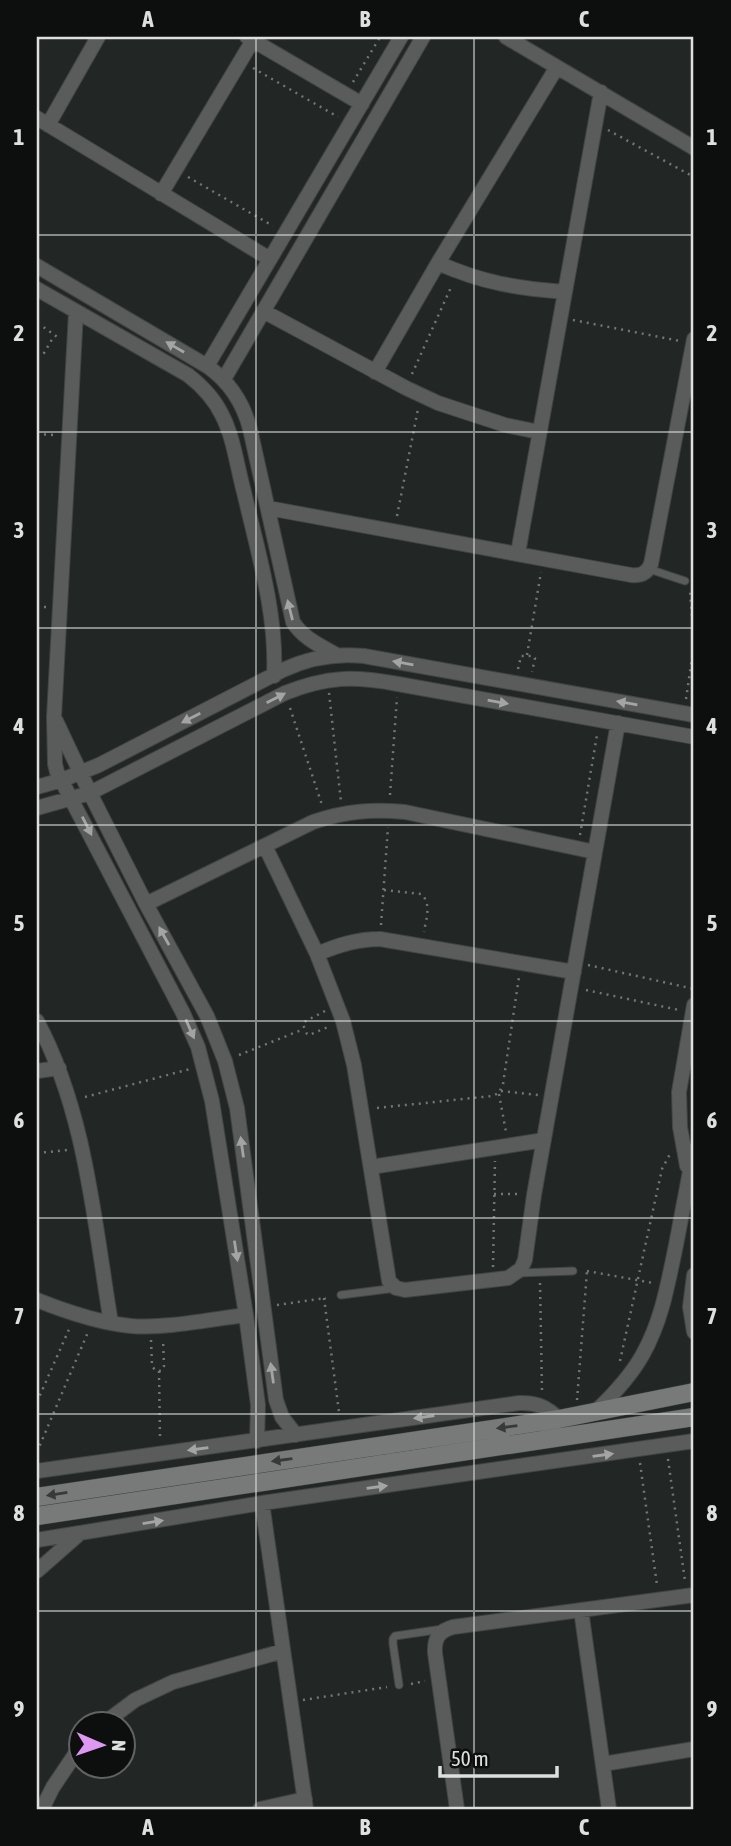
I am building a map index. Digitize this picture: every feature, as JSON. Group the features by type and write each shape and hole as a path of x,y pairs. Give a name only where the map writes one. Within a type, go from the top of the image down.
{"street":[{"path":"98,37 42,121 270,259"},
{"path":"207,366 401,37"},
{"path":"224,379 423,37"},
{"path":"506,37 694,148"},
{"path":"161,194 241,61 250,38 362,104"},
{"path":"375,372 557,67"},
{"path":"517,554 601,92"},
{"path":"438,263 479,279 521,289 565,292"},
{"path":"37,266 207,366 224,379 245,411 290,615 298,629 310,640 336,655"},
{"path":"37,289 188,375 208,394 220,411 229,431 268,594 274,635 274,676"},
{"path":"263,311 421,395 471,415 539,432"},
{"path":"76,312 54,717 55,764 187,1021 203,1065 212,1101 246,1315 258,1405 257,1441"},
{"path":"268,508 641,575 649,569 694,341"},
{"path":"37,787 99,765 310,659 336,655 364,656 689,714"},
{"path":"37,808 90,793 285,693 327,680 362,678 694,737"},
{"path":"54,717 146,904 207,1016 225,1061 237,1108 276,1400 282,1417 296,1435"},
{"path":"265,846 317,954 343,1021 354,1065 388,1277 396,1288 405,1290 509,1278 517,1273 525,1260 551,1096 618,723"},
{"path":"146,904 265,846 342,813 368,810 405,812 595,852"},
{"path":"317,954 341,944 367,939 393,941 573,973"},
{"path":"595,1412 629,1376 642,1356 658,1322 667,1286 690,1176 689,1147 680,1127 679,1092 693,1009"},
{"path":"37,1021 59,1068 82,1148 111,1323"},
{"path":"37,1071 59,1068"},
{"path":"371,1167 544,1140"},
{"path":"694,1275 690,1307 694,1332"},
{"path":"37,1300 111,1323 156,1326 246,1315"},
{"path":"37,1497 567,1418 694,1392"},
{"path":"37,1471 519,1403 542,1406 567,1418"},
{"path":"37,1516 694,1417"},
{"path":"37,1540 262,1503 694,1441"},
{"path":"260,1809 305,1804 262,1503"},
{"path":"37,1571 79,1534"},
{"path":"457,1809 438,1679 434,1644 437,1635 444,1629 691,1596"},
{"path":"580,1610 610,1809"},
{"path":"122,1710 135,1700 173,1682 284,1651"},
{"path":"603,1764 694,1749"},
{"path":"43,1809 66,1768"}],"lane":[{"path":"649,569 685,582"},
{"path":"517,1273 573,1271"},
{"path":"341,1295 396,1288"},
{"path":"399,1685 393,1644 395,1636 444,1629"}],"path":[{"path":"346,94 380,37"},
{"path":"241,61 350,124"},
{"path":"595,123 694,177"},
{"path":"176,170 285,233"},
{"path":"406,388 458,272"},
{"path":"560,317 694,341"},
{"path":"37,326 42,326 74,350"},
{"path":"37,355 44,354 55,335"},
{"path":"394,531 421,395"},
{"path":"527,655 543,558"},
{"path":"685,582 691,597 694,644 689,714"},
{"path":"523,654 534,658 523,684 521,656 523,654"},
{"path":"327,680 342,813"},
{"path":"285,693 326,818"},
{"path":"578,849 600,720"},
{"path":"383,890 421,894 427,900 422,946"},
{"path":"493,1280 494,1194 502,1146 500,1092 521,963"},
{"path":"573,973 694,989"},
{"path":"573,973 693,1009"},
{"path":"338,1006 304,1022 303,1025 309,1035 343,1021"},
{"path":"225,1061 304,1028"},
{"path":"70,1101 203,1065"},
{"path":"361,1110 492,1096 500,1092 551,1096"},
{"path":"613,1395 664,1162 673,1152 689,1147"},
{"path":"37,1153 82,1148"},
{"path":"494,1194 534,1195"},
{"path":"573,1271 587,1271 667,1286"},
{"path":"567,1418 587,1271"},
{"path":"540,1272 542,1406"},
{"path":"263,1307 341,1295"},
{"path":"324,1298 342,1428"},
{"path":"37,1402 75,1314"},
{"path":"37,1452 94,1319"},
{"path":"156,1326 152,1366 159,1371"},
{"path":"156,1326 164,1366 159,1371"},
{"path":"159,1371 160,1454"},
{"path":"666,1446 691,1596"},
{"path":"639,1449 659,1600"},
{"path":"291,1702 438,1679"}]}
